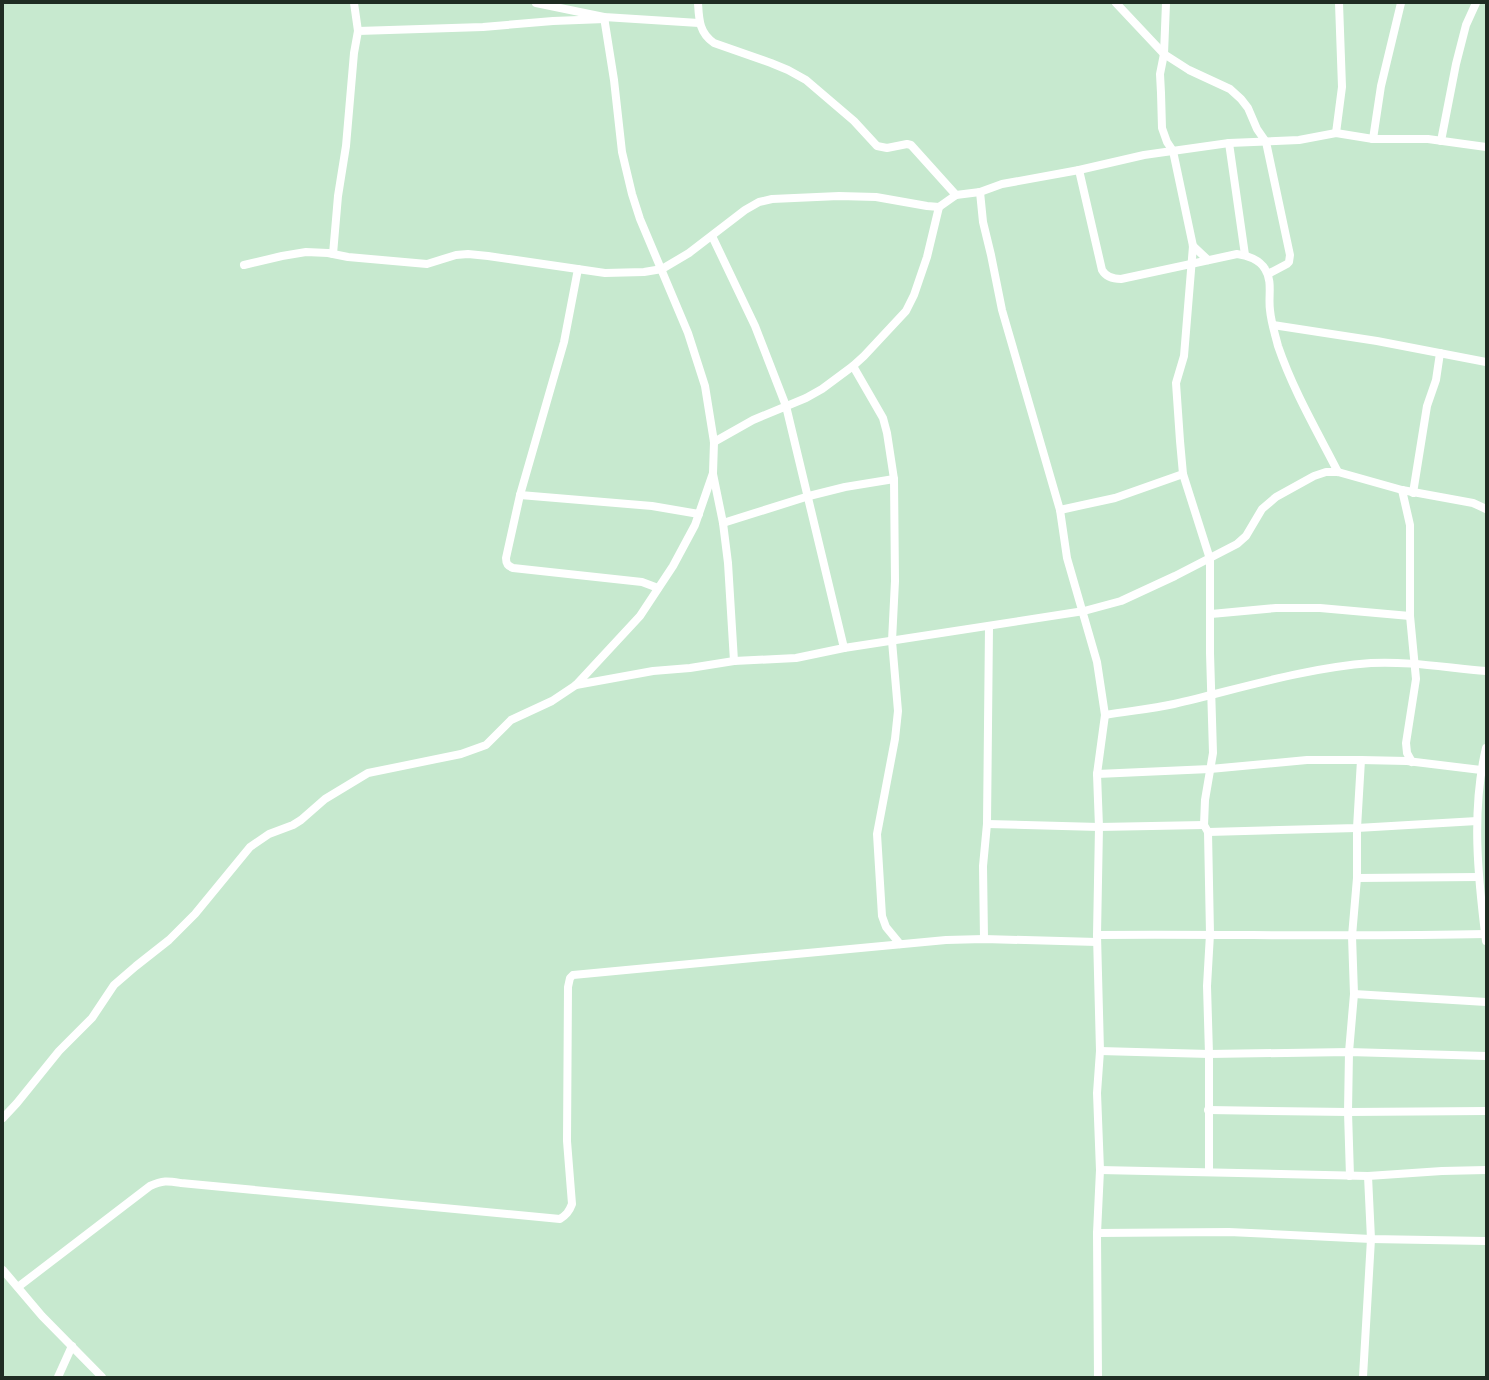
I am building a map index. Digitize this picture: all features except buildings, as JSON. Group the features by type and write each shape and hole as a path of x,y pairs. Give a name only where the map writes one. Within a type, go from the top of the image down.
{"street":[{"path":"333,254 338,196 346,146 354,53 358,31 354,3"},
{"path":"536,3 604,18"},
{"path":"698,3 699,23 710,40 714,43 771,63 806,80 854,121 877,146 887,148 909,144 956,195"},
{"path":"1116,3 1164,54 1190,70 1230,89 1248,108 1257,129 1266,142 1290,259 1288,264 1268,274"},
{"path":"1166,3 1164,54 1160,74 1162,128 1167,142 1173,151 1193,246 1184,356 1176,383 1183,474 1210,559 1210,653 1213,753 1205,800 1204,825 1208,832 1210,934 1206,986 1209,1054 1209,1172"},
{"path":"1336,133 1342,87 1339,3"},
{"path":"1373,140 1382,86 1400,3"},
{"path":"1441,141 1457,58 1466,25 1476,3"},
{"path":"358,31 483,27 604,18 699,23"},
{"path":"604,18 614,80 622,152 632,194 640,219 688,333 705,386 714,442 713,473 723,523 728,563 734,661"},
{"path":"244,265 306,252 427,264 456,255 475,255 578,270 620,274 662,269 689,253 745,210 759,202 772,198 876,197 939,207 956,195 980,192 1002,184 1079,170 1144,154 1229,143 1299,140 1336,133 1373,140 1428,139 1486,147"},
{"path":"1229,143 1246,255"},
{"path":"1079,170 1102,270 1104,273 1115,279 1121,279 1237,254 1246,255 1264,267 1270,277 1270,310 1279,347 1296,389 1338,472"},
{"path":"980,192 983,222 1002,310 1060,510 1067,558 1098,662 1105,715 1097,774 1099,827 1097,939 1100,1052 1097,1093 1100,1170 1097,1233 1098,1377"},
{"path":"714,442 753,420 806,398 822,389 853,366 906,311 914,295 927,257 939,207"},
{"path":"712,236 755,326 786,406 809,496 844,648"},
{"path":"1193,246 1208,260"},
{"path":"578,270 564,342 520,496 506,563 508,566 578,576 642,582 658,588"},
{"path":"1273,326 1377,341 1486,362"},
{"path":"1413,493 1427,406 1436,380 1440,353"},
{"path":"853,366 883,418 888,433 894,479 895,581 892,641 898,711 895,739 877,834 882,916 886,927 900,944"},
{"path":"576,685 653,671 690,668 734,661 796,658 844,648 1084,612 1121,601 1210,559 1236,544 1246,536 1262,510 1276,497 1314,476 1326,472 1338,472 1413,493 1473,503 1486,509"},
{"path":"3,1118 59,1051 92,1018 114,985 169,940 195,914 242,856 258,841 269,834 293,825 325,799 368,773 461,754 486,746 511,720 552,701 576,685 640,616 673,566 695,525 713,473"},
{"path":"1060,510 1115,498 1183,474"},
{"path":"723,523 809,496 845,487 894,479"},
{"path":"1402,490 1410,525 1410,616 1416,665 1416,679 1406,743 1406,753 1412,762"},
{"path":"520,496 652,506 699,514"},
{"path":"1211,614 1276,608 1320,608 1410,616"},
{"path":"984,939 983,866 987,824 989,627"},
{"path":"1105,715 1172,704 1331,668 1392,663 1486,671"},
{"path":"18,1287 150,1186 160,1181 560,1219 565,1216 572,1204 567,1142 568,987 570,978 573,975 900,944 984,939 1097,939 1210,934 1486,936 1479,877 1477,821 1486,748"},
{"path":"1097,774 1210,769 1307,760 1412,762 1482,774"},
{"path":"1350,1176 1348,1112 1354,994 1352,936 1357,878 1357,828 1361,760"},
{"path":"1208,832 1357,828 1477,821"},
{"path":"987,824 1099,827 1204,825"},
{"path":"1357,878 1479,877"},
{"path":"1354,994 1486,1002"},
{"path":"1100,1052 1209,1054 1350,1052 1486,1056"},
{"path":"1208,1110 1348,1112 1486,1111"},
{"path":"1100,1170 1350,1176 1486,1170"},
{"path":"1363,1377 1371,1239 1368,1176"},
{"path":"1097,1233 1229,1232 1371,1239 1486,1241"},
{"path":"3,1270 42,1316 102,1377"},
{"path":"58,1377 72,1346"}]}
